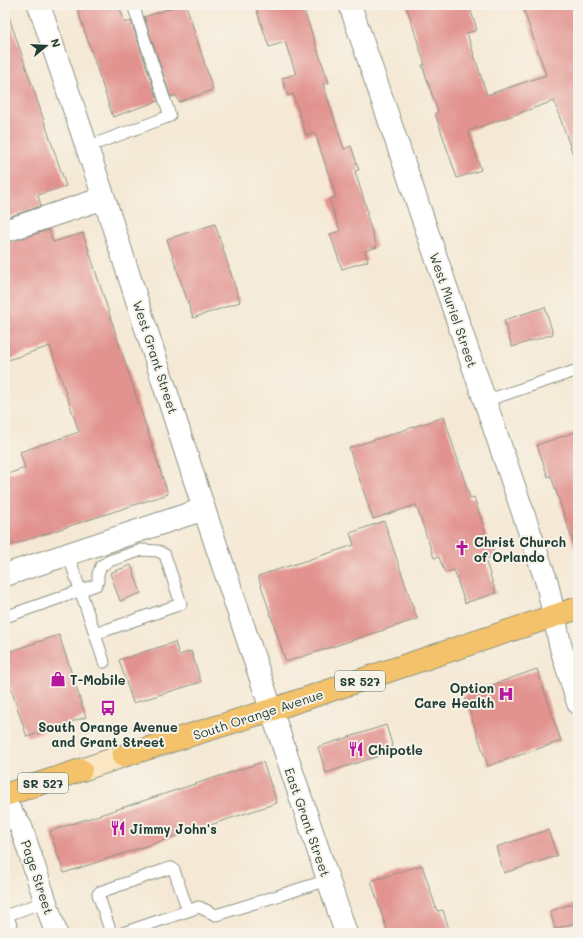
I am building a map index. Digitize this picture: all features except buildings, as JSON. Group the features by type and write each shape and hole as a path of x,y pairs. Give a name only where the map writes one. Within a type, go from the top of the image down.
{"main road":[{"name":"South Orange Avenue","path":"5,795 123,756 271,710 578,608"}],"street":[{"name":"West Grant Street","path":"39,5 104,198 204,509 271,710"},
{"name":"West Muriel Street","path":"350,5 547,583 561,648 578,703"},
{"path":"5,231 104,198"},
{"path":"5,575 204,509"},
{"name":"East Grant Street","path":"271,710 346,933"},
{"name":"Page Street","path":"5,803 21,827 56,933"}],"lane":[{"path":"87,147 170,116 133,5"},
{"path":"485,401 578,370"},
{"path":"5,617 96,585 101,566 109,561 142,550 158,551 165,555 181,604 95,634"},
{"path":"68,554 104,662"},
{"path":"111,933 98,894 100,892 170,868 174,870 188,911"},
{"path":"123,933 199,907 216,915 328,880"},
{"path":"14,933 6,915 46,902"}],"place":[{"name":"Christ Church of Orlando","path":"462,548"},
{"name":"T-Mobile","path":"58,679"},
{"name":"Option Care Health","path":"506,694"},
{"name":"South Orange Avenue and Grant Street","path":"108,708"},
{"name":"Chipotle","path":"356,749"},
{"name":"Jimmy John's","path":"118,828"}]}
